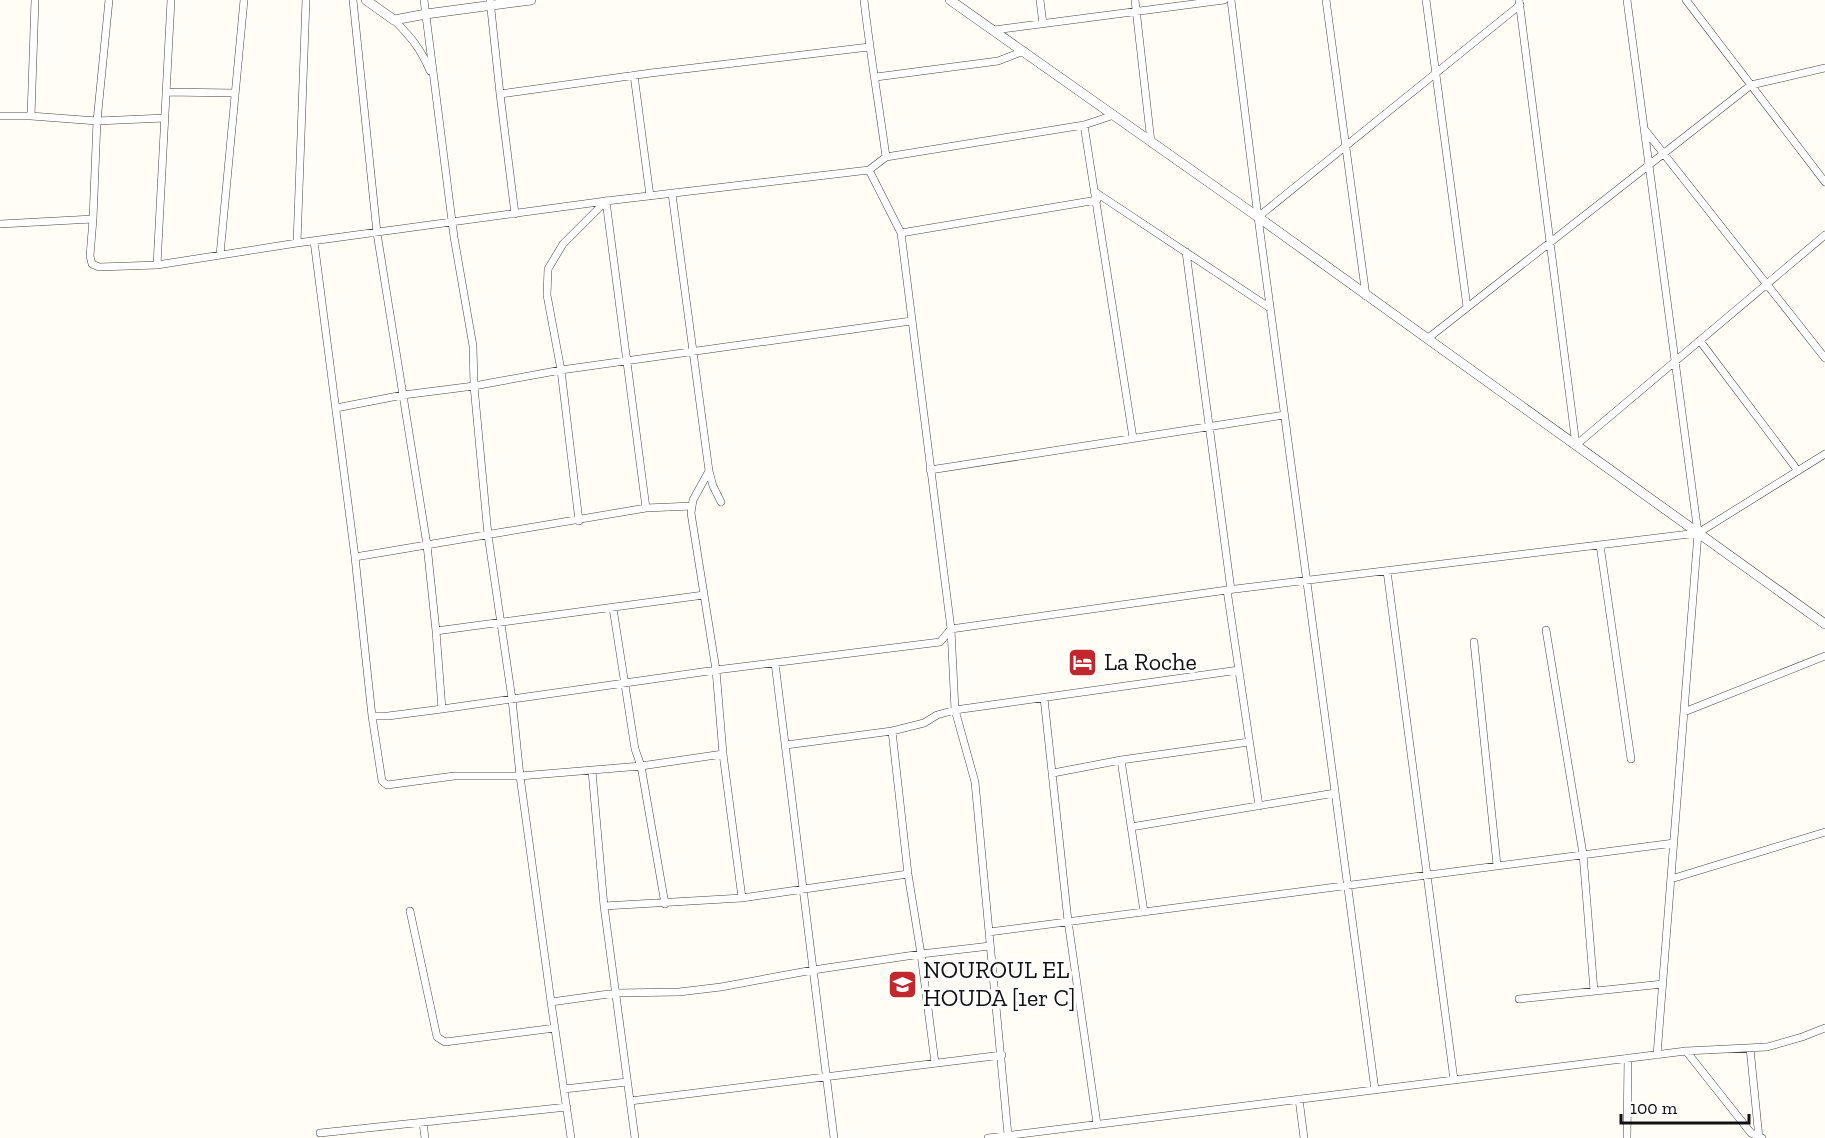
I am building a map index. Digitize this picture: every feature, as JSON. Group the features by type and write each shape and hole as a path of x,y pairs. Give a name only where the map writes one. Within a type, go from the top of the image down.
{"street":[{"path":"31,116 35,0"},
{"path":"109,0 97,121 90,256 92,264 96,266 157,265 297,243 606,201 869,170 886,157 1084,125 1114,115"},
{"path":"157,265 171,0"},
{"path":"220,255 244,0"},
{"path":"297,243 306,0"},
{"path":"353,0 377,233 427,545 442,709"},
{"path":"366,0 394,20 412,37 424,55 434,80"},
{"path":"424,0 452,222 472,346 488,535 571,1138"},
{"path":"394,20 491,2 531,0"},
{"path":"864,0 886,157"},
{"path":"950,0 1258,217 1825,624"},
{"path":"1040,0 1043,24"},
{"path":"1135,0 1151,142"},
{"path":"994,30 1224,0"},
{"path":"1231,0 1375,1090"},
{"path":"1326,0 1366,296"},
{"path":"1426,0 1467,307"},
{"path":"1627,0 1698,533 1657,1055"},
{"path":"1686,0 1825,182"},
{"path":"491,2 515,214"},
{"path":"1258,217 1436,73 1519,2"},
{"path":"1519,2 1576,445"},
{"path":"500,94 634,75 869,47"},
{"path":"876,77 998,61 1024,51"},
{"path":"1427,339 1751,85 1825,68"},
{"path":"634,75 650,196"},
{"path":"166,92 235,93"},
{"path":"0,116 97,121 165,118"},
{"path":"1084,125 1133,438"},
{"path":"1645,130 1825,358"},
{"path":"869,170 901,233 951,629 956,710 975,782 1008,1136"},
{"path":"1095,192 1270,308"},
{"path":"672,194 709,471 712,486 721,502"},
{"path":"901,233 1097,200"},
{"path":"606,201 646,508"},
{"path":"579,521 561,370 547,295 548,269 563,244 606,201"},
{"path":"0,224 93,219"},
{"path":"1576,445 1825,235"},
{"path":"314,241 355,557 370,709 382,781 387,785 454,776 520,776 592,771 723,754"},
{"path":"1186,252 1228,590 1259,806"},
{"path":"336,408 403,395 474,386 626,360 911,321"},
{"path":"1700,341 1798,471"},
{"path":"930,470 1284,414"},
{"path":"372,716 442,709 716,670 940,642 951,629 1228,590 1698,533 1825,454"},
{"path":"709,471 693,500 691,513 716,670 723,754 742,898"},
{"path":"355,557 646,508 692,506"},
{"path":"1600,545 1631,759"},
{"path":"1387,571 1454,1080"},
{"path":"436,631 704,595"},
{"path":"613,608 635,749 641,766 665,904"},
{"path":"1546,630 1583,854 1594,991"},
{"path":"1474,642 1497,866"},
{"path":"1684,712 1825,656"},
{"path":"775,663 834,1138"},
{"path":"786,746 892,731 924,723 937,715 956,710 1239,670"},
{"path":"1044,699 1068,921 1097,1124"},
{"path":"892,731 908,874 935,1063"},
{"path":"1053,773 1121,760 1250,742"},
{"path":"1121,760 1144,912"},
{"path":"592,771 604,906 635,1138"},
{"path":"1131,827 1335,794"},
{"path":"1671,879 1825,832"},
{"path":"988,932 1674,843"},
{"path":"604,906 742,898 908,874"},
{"path":"410,911 437,1037 445,1042 555,1028"},
{"path":"551,1002 616,993 679,992 721,987 813,970 990,946"},
{"path":"1519,999 1663,984"},
{"path":"988,1138 1686,1051 1767,1047 1825,1028"},
{"path":"1750,1048 1760,1138"},
{"path":"1686,1051 1751,1133 1760,1138"},
{"path":"630,1101 1002,1055"},
{"path":"1627,1138 1628,1058"},
{"path":"564,1089 627,1082"},
{"path":"1299,1099 1304,1138"},
{"path":"320,1133 567,1107"},
{"path":"423,1123 425,1138"}],"place":[{"name":"La Roche","path":"1083,662"},
{"name":"NOUROUL EL HOUDA [1er C]","path":"902,984"}]}
